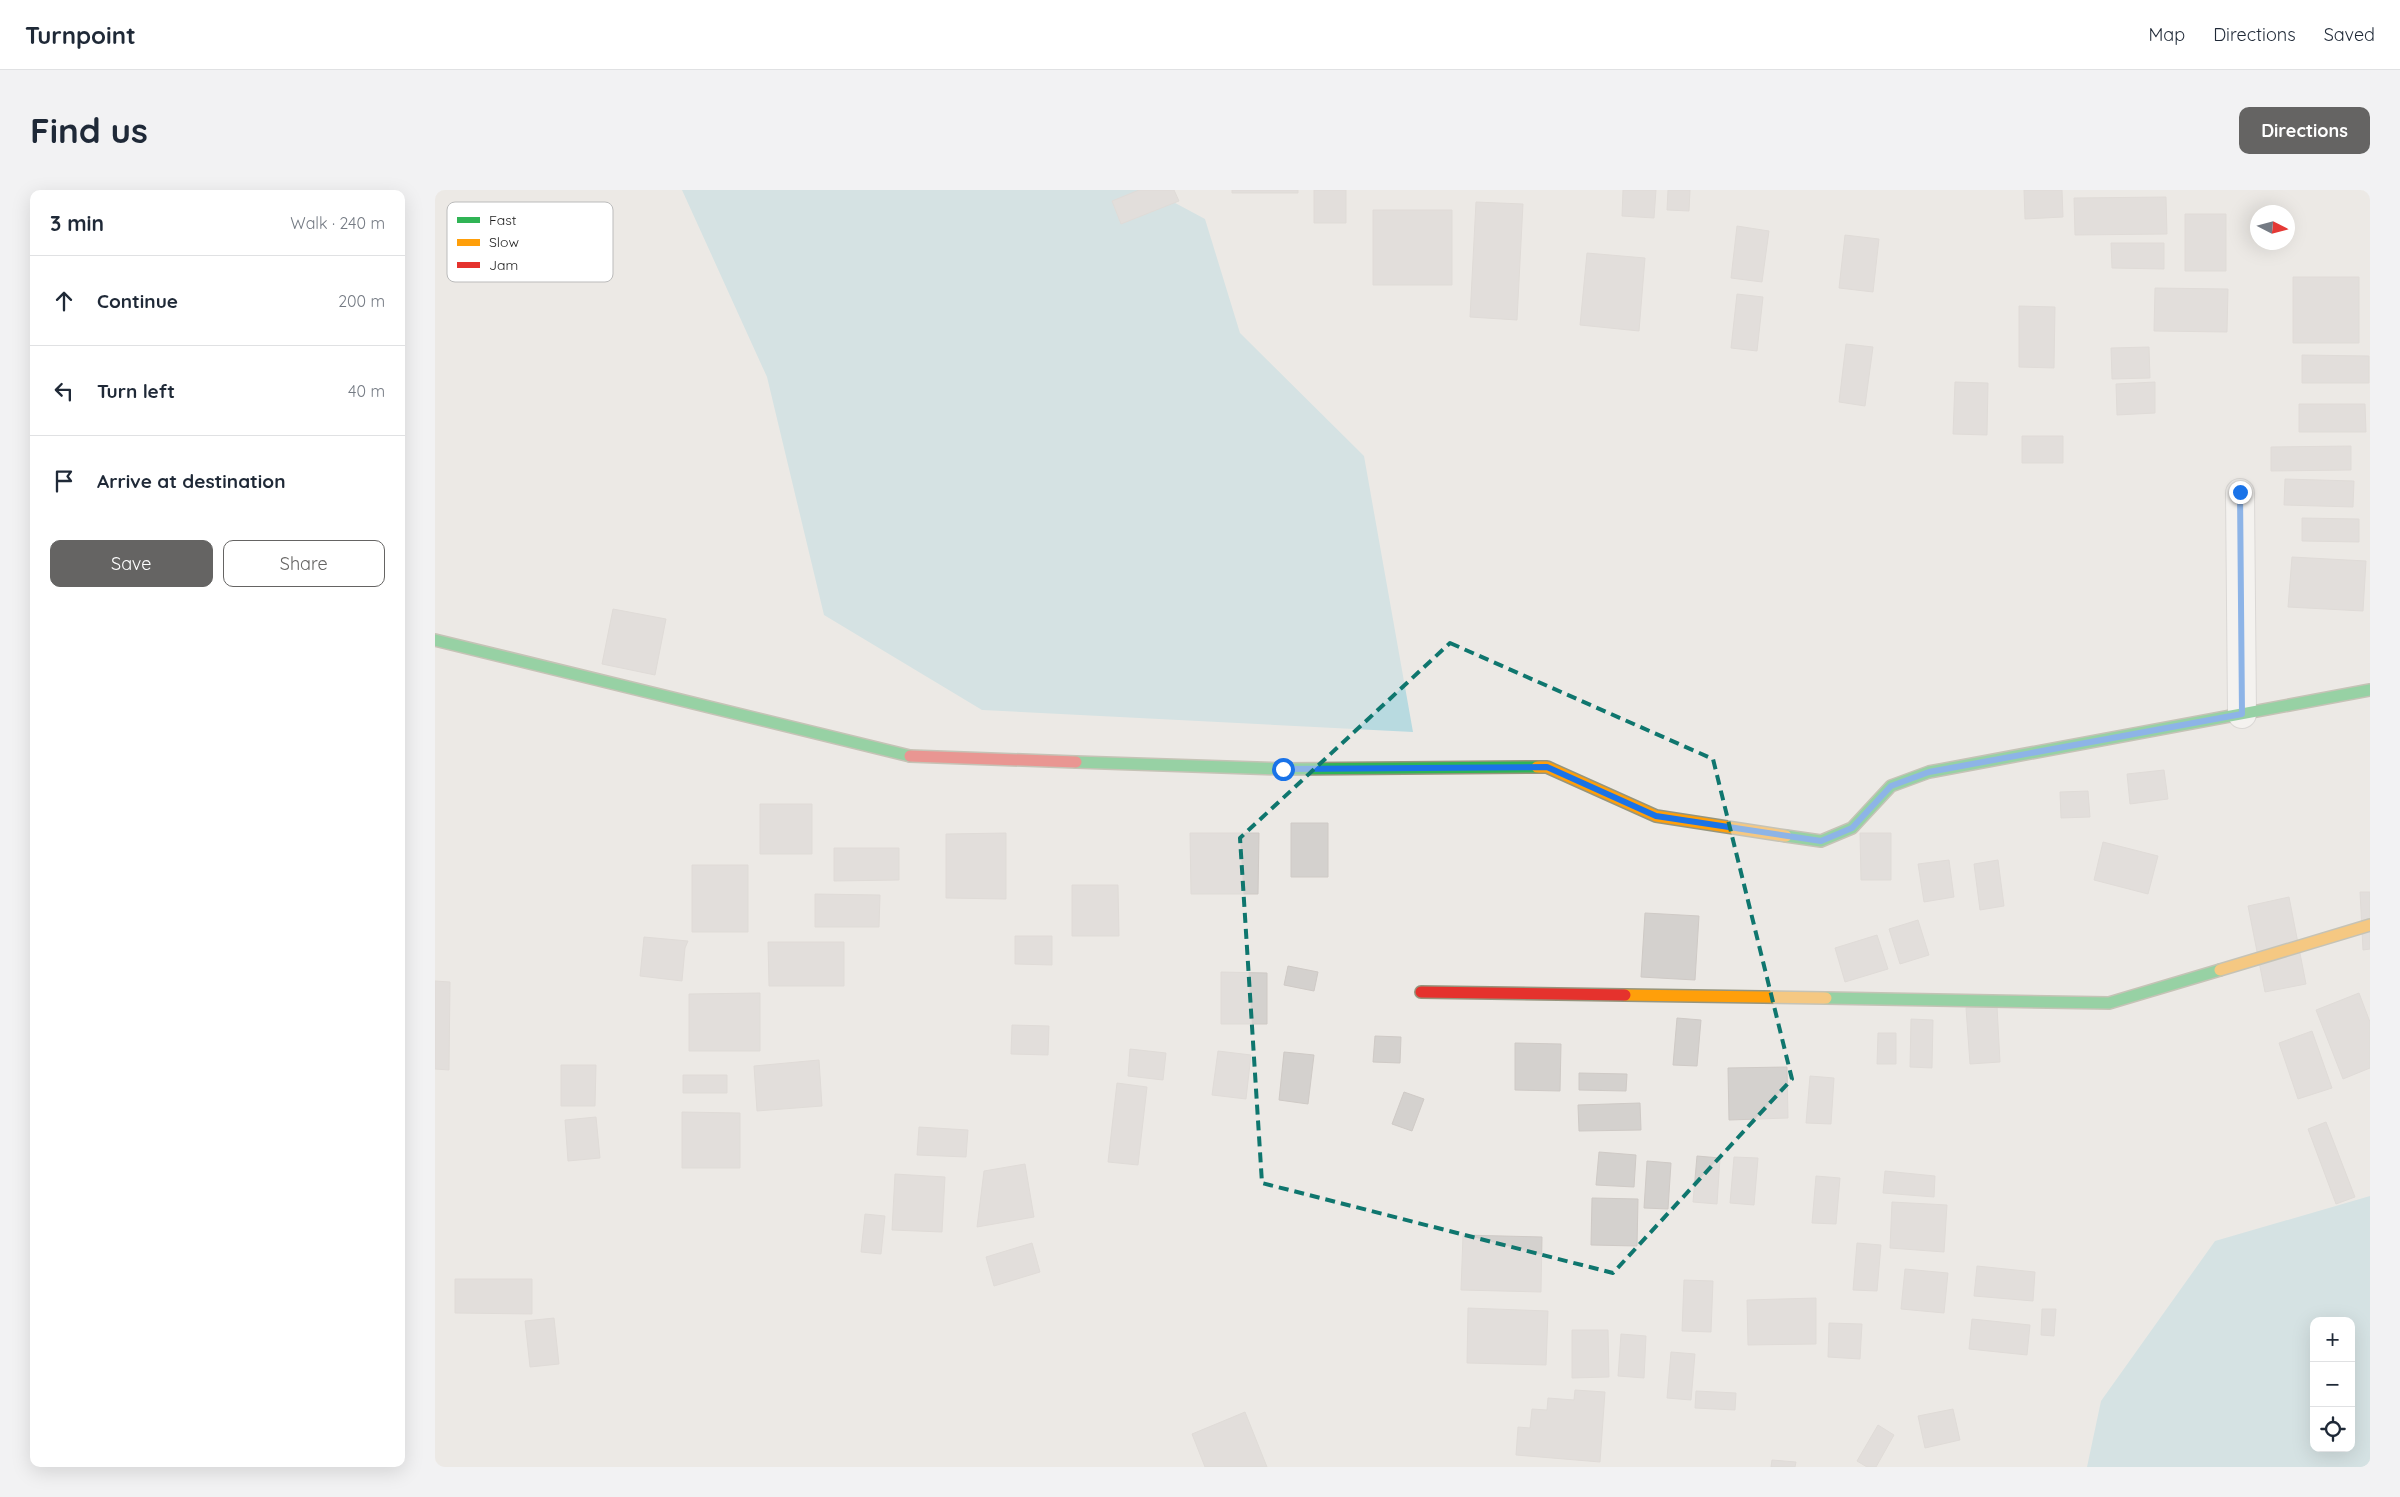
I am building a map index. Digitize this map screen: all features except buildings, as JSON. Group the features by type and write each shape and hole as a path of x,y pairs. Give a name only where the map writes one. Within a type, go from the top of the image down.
{"street":[{"path":"2240,492 2242,714"},
{"path":"435,640 906,756 1283,769 1547,767 1656,816 1821,841 1852,828 1891,786 1929,772 2370,690"},
{"path":"1421,992 2109,1002 2370,925"}],"highlighted area":[{"path":"1450,643 1713,759 1792,1079 1613,1273 1262,1183 1240,838"}],"water":[{"path":"682,190 1151,190 1205,219 1240,333 1364,456 1413,732 982,710 824,615 767,377"},
{"path":"2370,1196 2370,1467 2087,1467 2101,1401 2215,1241"}],"traffic: fast":[{"path":"435,640 910,756"},
{"path":"1786,836 1821,841 1852,828 1891,786 1929,772 2370,690"},
{"path":"1076,762 1283,769 1537,767"},
{"path":"1826,998 2109,1003 2220,970"}],"traffic: slow":[{"path":"1537,767 1547,767 1656,816 1786,836"},
{"path":"2220,970 2370,925"},
{"path":"1625,995 1826,998"}],"traffic: jam":[{"path":"910,756 1076,762"},
{"path":"1421,992 1625,995"}],"route":[{"path":"1283,769 1547,767 1656,816 1821,841 1852,828 1891,786 1929,772 2242,714 2240,492"}]}
